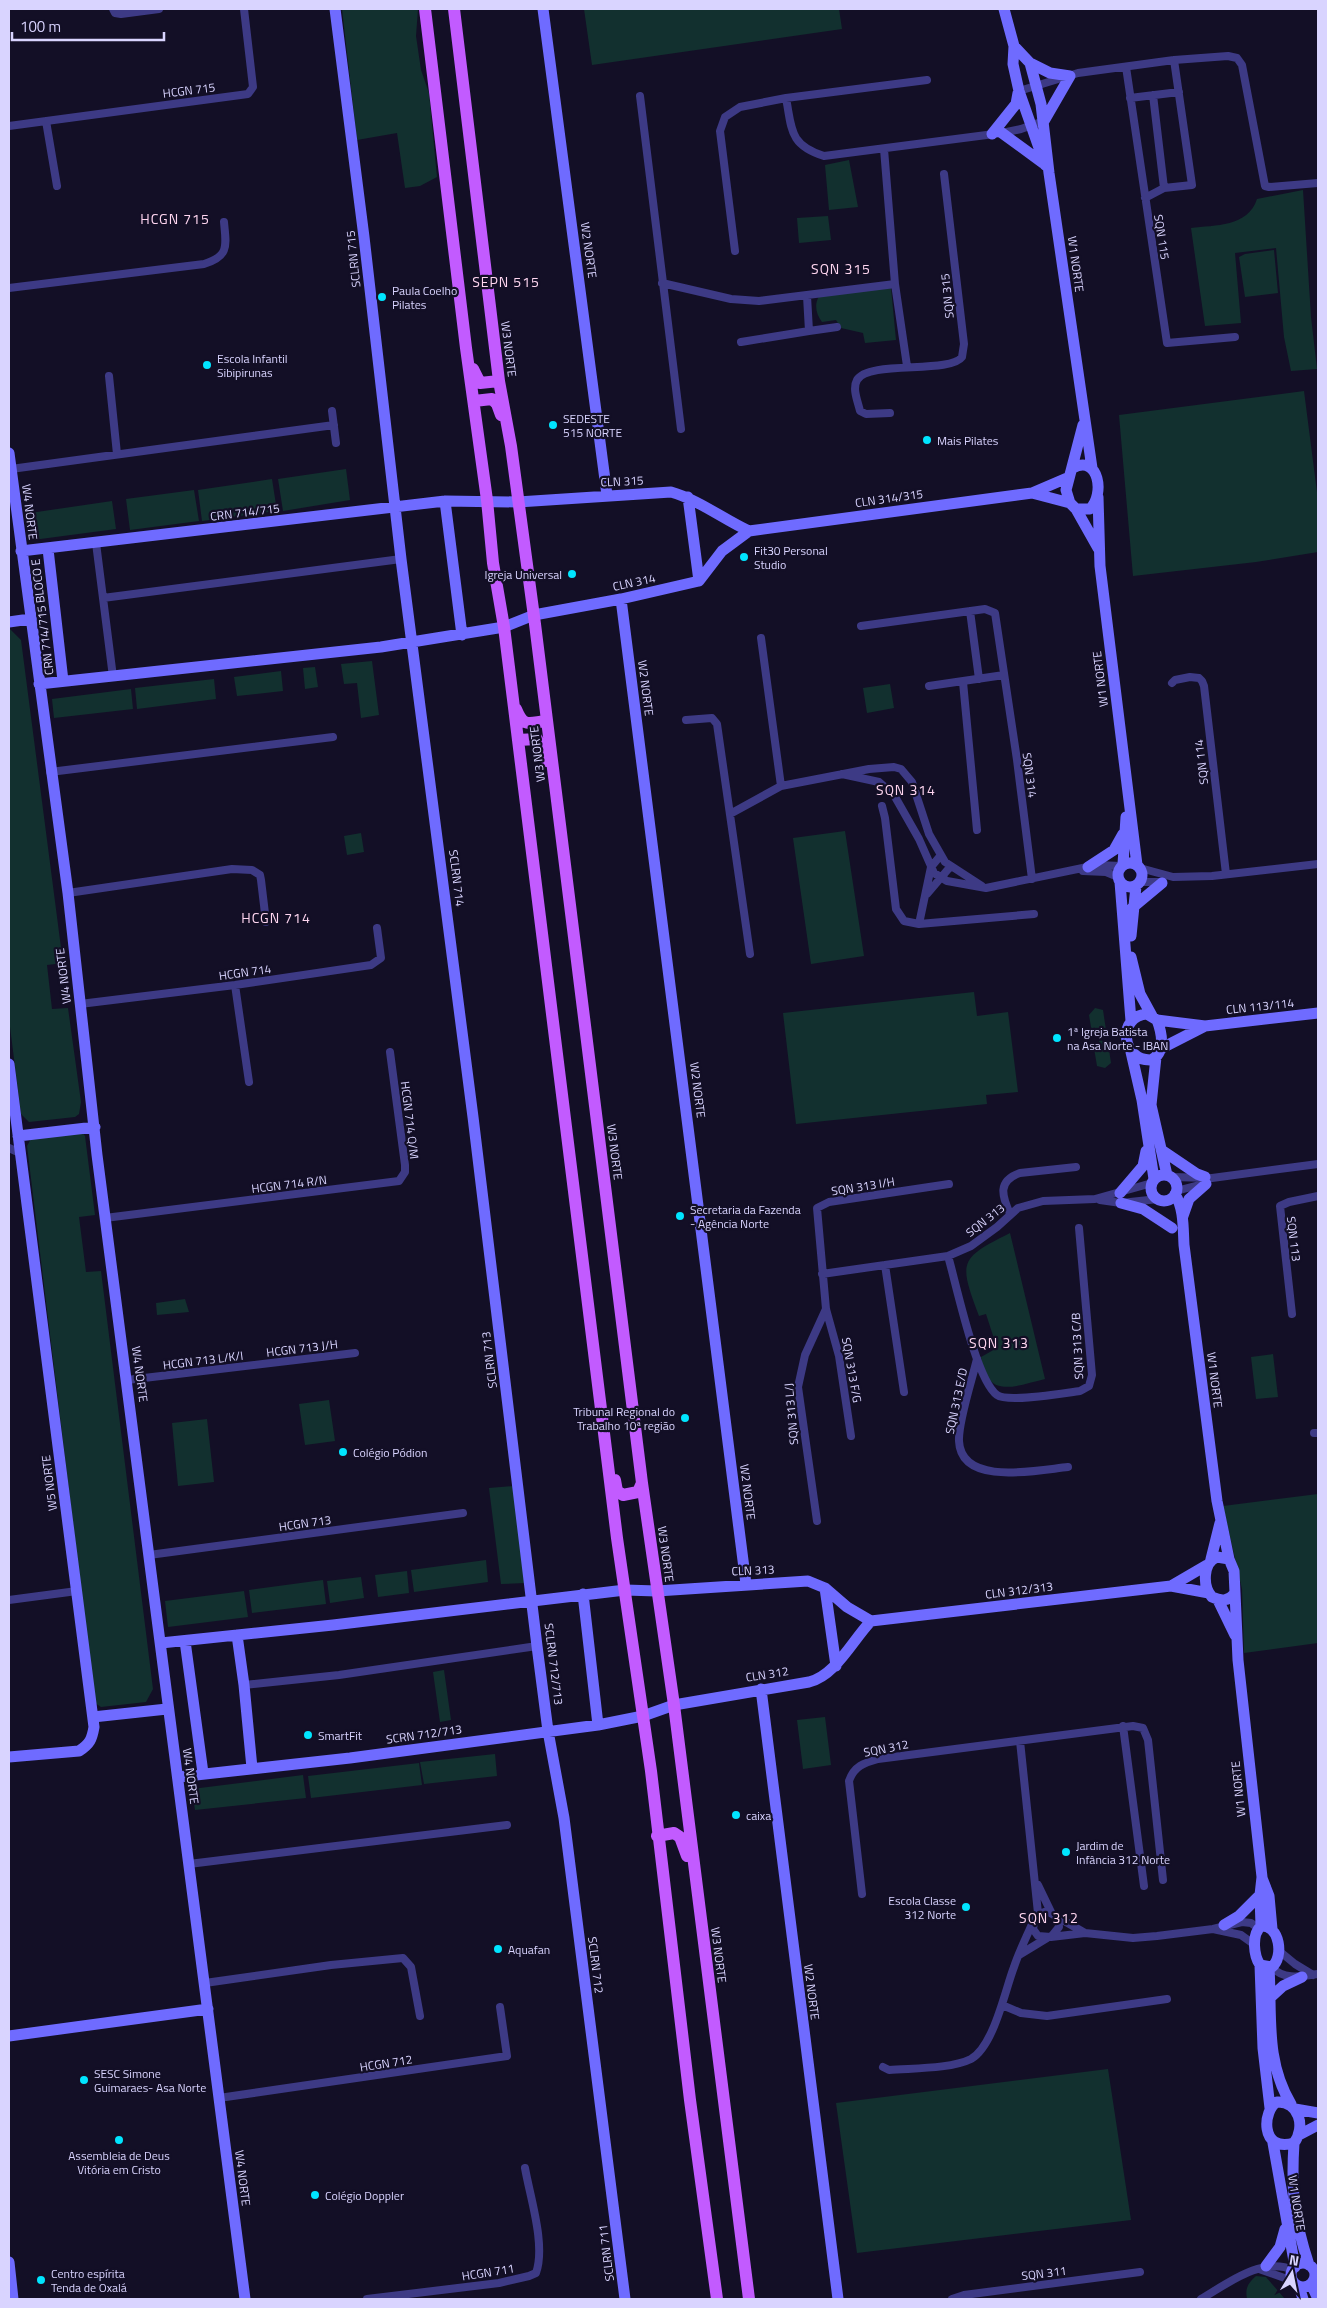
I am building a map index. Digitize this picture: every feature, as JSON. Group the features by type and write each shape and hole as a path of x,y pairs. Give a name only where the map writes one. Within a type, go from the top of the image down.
{"main road":[{"name":"W3 NORTE","path":"426,9 466,348 488,500 494,563 504,627 607,1449 717,2299"},
{"name":"W3 NORTE","path":"454,9 499,381 511,446 534,614 642,1483 674,1705 749,2299"},
{"path":"466,348 477,380 480,383 499,381"},
{"path":"474,401 492,399 497,404 511,446"},
{"path":"512,699 521,721 526,723 546,720"},
{"path":"518,740 537,740 541,745 554,787"},
{"path":"607,1449 618,1491 623,1495 632,1494 638,1492 642,1483"},
{"path":"657,1836 674,1833 680,1837 695,1879"}],"street":[{"path":"113,9 115,13 121,14 158,9"},
{"name":"HCGN 715","path":"9,126 248,94 253,87 244,9"},
{"name":"SCLRN 715","path":"335,9 396,505"},
{"name":"W2 NORTE","path":"543,9 607,495"},
{"name":"W1 NORTE","path":"1004,9 1014,46 1013,64 1018,91 1047,169"},
{"name":"W1 NORTE","path":"1014,46 1030,63 1044,121 1047,169 1092,468"},
{"path":"997,133 1016,104 1018,91 1078,73 1174,60 1228,56 1237,58 1242,65 1265,186 1269,188 1318,183"},
{"path":"1145,198 1164,188 1192,184 1174,60"},
{"path":"1030,63 1050,73 1070,76"},
{"name":"SQN 115","path":"1126,66 1167,343 1235,337"},
{"path":"786,98 796,140 809,151 824,156 997,133 1030,126 1044,121 1070,76"},
{"path":"734,251 720,131 725,117 740,107 786,98 926,80"},
{"path":"1130,98 1179,92"},
{"path":"1153,95 1164,188"},
{"path":"640,96 681,429"},
{"path":"46,121 57,186"},
{"path":"997,133 1047,169"},
{"path":"884,149 895,284 907,366"},
{"name":"SQN 315","path":"890,413 866,414 860,411 855,388 857,379 864,374 907,366 940,366 956,362 962,357 964,344 944,174"},
{"path":"9,288 204,264 216,260 225,248 224,222"},
{"path":"662,283 731,298 759,301 895,284"},
{"path":"807,296 809,331"},
{"path":"741,342 837,327"},
{"path":"109,376 117,454"},
{"path":"332,411 336,443"},
{"name":"W1 NORTE","path":"1070,473 1084,419"},
{"path":"10,469 334,426"},
{"name":"W4 NORTE","path":"9,453 38,684 68,893 105,1218 161,1643 167,1709 178,1777 205,1983 244,2299"},
{"path":"1085,465 1092,468 1099,485 1098,497 1090,509 1073,506 1066,490 1070,473 1085,465"},
{"name":"CLN 314/315","path":"750,531 1032,493 1070,473"},
{"name":"CLN 315","path":"488,500 518,502 671,492 688,497 724,519 750,531"},
{"name":"CLN 314/315","path":"1032,493 1073,506"},
{"path":"688,497 699,581"},
{"name":"W1 NORTE","path":"1098,497 1099,550 1128,806 1138,866"},
{"path":"445,500 462,635"},
{"name":"CRN 714/715","path":"21,551 396,505 445,500 488,500"},
{"path":"396,505 401,559 413,642"},
{"name":"W1 NORTE","path":"1073,506 1099,550"},
{"path":"699,581 722,551 750,531"},
{"path":"96,543 113,677"},
{"name":"CRN 714/715 BLOCO E","path":"48,549 63,681"},
{"path":"103,598 401,559"},
{"name":"CLN 314","path":"504,627 534,614 621,599 699,581"},
{"name":"W2 NORTE","path":"621,599 746,1584"},
{"name":"SQN 314","path":"861,626 985,609 995,613 1032,879"},
{"path":"970,611 979,679"},
{"path":"9,622 30,619"},
{"path":"38,684 217,666 413,642 504,627"},
{"path":"761,638 781,786"},
{"name":"SCLRN 714","path":"413,642 474,1117"},
{"path":"929,686 1004,675"},
{"name":"SQN 114","path":"1172,683 1174,680 1195,678 1202,681 1204,686 1226,874"},
{"path":"963,682 978,830"},
{"path":"686,720 712,718 717,724 750,954"},
{"path":"50,772 333,737"},
{"path":"730,814 781,786 884,767 901,769 910,777 929,834 941,855 950,867 986,888"},
{"path":"879,782 884,767"},
{"path":"842,774 879,782 899,802 919,839 931,867 940,878 967,886 986,888 1107,864 1121,872 1125,886 1162,883"},
{"path":"882,806 896,909 904,921 919,924 1034,914"},
{"name":"W1 NORTE","path":"1128,806 1121,872 1131,1021"},
{"path":"1083,868 1114,850 1125,827"},
{"path":"919,839 929,834"},
{"path":"919,924 927,894 931,867 941,855"},
{"path":"1121,872 1128,863 1173,877 1226,874 1318,864"},
{"path":"1138,866 1142,873 1132,908 1130,950 1144,1004 1154,1018 1161,1035 1152,1105 1169,1176 1176,1184 1175,1193"},
{"path":"927,894 950,867"},
{"path":"68,893 232,869 252,870 260,874 262,880 266,922"},
{"path":"1132,908 1162,883 1173,877"},
{"name":"HCGN 714","path":"80,1004 236,985 372,965 381,958 377,928"},
{"path":"236,985 249,1082"},
{"name":"CLN 113/114","path":"1154,1018 1205,1026 1318,1013"},
{"path":"1154,1018 1139,1015 1131,1021 1127,1034 1147,1137 1153,1181 1151,1190 1160,1200 1171,1198 1175,1193 1208,1179"},
{"name":"CLN 113/114","path":"1158,1053 1205,1026"},
{"name":"HCGN 714 Q/M","path":"390,1052 405,1165 402,1178 391,1183"},
{"path":"1131,1052 1136,1058 1144,1060 1151,1060 1158,1053"},
{"name":"W5 NORTE","path":"9,1064 12,1123 18,1136 93,1717 92,1739 80,1751 9,1757"},
{"name":"SCLRN 713","path":"474,1117 532,1600"},
{"path":"18,1136 95,1127"},
{"path":"1147,1137 1143,1166 1120,1198 1178,1226 1189,1199 1208,1179"},
{"path":"9,1148 20,1153"},
{"path":"1163,1151 1197,1174 1208,1179"},
{"path":"1153,1181 1162,1175 1208,1179 1318,1164"},
{"path":"1010,1214 1003,1186 1012,1175 1076,1167"},
{"name":"SQN 313","path":"1120,1198 1153,1181"},
{"name":"HCGN 714 R/N","path":"105,1218 391,1183"},
{"name":"SQN 313 I/H","path":"822,1274 816,1213 822,1204 949,1184"},
{"name":"W1 NORTE","path":"1175,1193 1180,1202 1178,1226 1184,1245 1216,1491 1229,1560"},
{"name":"SQN 113","path":"1292,1314 1280,1206 1289,1202 1318,1196"},
{"name":"SQN 313","path":"822,1274 948,1256 971,1246 997,1227 1018,1208 1043,1201 1120,1198 1160,1200"},
{"name":"W1 NORTE","path":"1160,1200 1161,1207 1178,1226"},
{"name":"SQN 313 C/B","path":"977,1359 990,1387 997,1395 1004,1398 1049,1396 1080,1391 1089,1386 1092,1375 1079,1228"},
{"path":"948,1256 977,1359"},
{"path":"885,1265 904,1392"},
{"path":"822,1274 826,1309"},
{"name":"SQN 313 F/G","path":"826,1309 839,1356 851,1436"},
{"name":"SQN 313 L/J","path":"817,1522 798,1388 805,1356 826,1309"},
{"name":"HCGN 713 J/H","path":"252,1365 355,1353"},
{"name":"SQN 313 E/D","path":"977,1359 958,1440 963,1458 974,1468 991,1472 1068,1467"},
{"name":"HCGN 713 L/K/I","path":"127,1380 252,1365"},
{"name":"HCGN 713","path":"149,1555 463,1513"},
{"name":"W1 NORTE","path":"1209,1562 1221,1519"},
{"path":"1218,1557 1229,1560 1234,1571 1235,1594 1231,1599 1214,1596 1206,1579 1209,1562 1218,1557"},
{"name":"CLN 312/313","path":"1171,1586 1209,1562"},
{"name":"CLN 313","path":"625,1590 657,1591 808,1581 825,1588 848,1608 871,1621"},
{"name":"CLN 312/313","path":"871,1621 1171,1586 1214,1596"},
{"path":"825,1588 836,1666"},
{"path":"161,1643 625,1590"},
{"path":"9,1600 77,1591"},
{"path":"583,1594 598,1725"},
{"name":"W1 NORTE","path":"1235,1594 1237,1638 1262,1877 1260,1895 1263,1928"},
{"name":"W1 NORTE","path":"1214,1596 1237,1638"},
{"name":"SCLRN 712/713","path":"532,1600 548,1731"},
{"name":"CLN 312","path":"643,1716 674,1705 820,1679 836,1666 855,1639 871,1621"},
{"path":"237,1635 252,1768"},
{"path":"185,1640 203,1773"},
{"path":"244,1685 339,1675 537,1646"},
{"name":"W2 NORTE","path":"761,1689 838,2299"},
{"path":"93,1717 167,1709"},
{"name":"SCRN 712/713","path":"178,1777 350,1758 598,1725 643,1716"},
{"path":"1123,1726 1144,1886"},
{"name":"SQN 312","path":"862,1894 848,1781 853,1770 859,1765 878,1759 1123,1726 1139,1726 1143,1728 1146,1734 1163,1880"},
{"name":"SCLRN 712","path":"548,1731 564,1818 614,2203"},
{"path":"883,2068 888,2070 931,2066 964,2062 972,2058 978,2053 988,2038 1002,2005 1019,1955 1038,1913 1020,1740"},
{"path":"189,1864 508,1825"},
{"name":"W1 NORTE","path":"1262,1877 1269,1896 1263,1928"},
{"path":"1036,1881 1051,1912 1085,1933"},
{"path":"1219,1927 1239,1916 1260,1895"},
{"path":"1038,1913 1051,1912"},
{"path":"1019,1955 1049,1938 1059,1927 1058,1918"},
{"path":"1032,1924 1038,1936 1049,1938 1085,1933 1133,1938 1246,1922 1263,1928 1277,1941 1276,1962 1267,1967"},
{"path":"1219,1927 1241,1935 1255,1945"},
{"path":"1263,1928 1255,1945 1257,1960 1281,1974 1311,1976"},
{"path":"1278,1950 1311,1976"},
{"path":"205,1983 331,1965 403,1958 411,1967 420,2016"},
{"path":"1267,1967 1271,1997 1271,2037 1276,2073 1281,2087 1293,2106 1299,2123 1296,2139"},
{"path":"1267,1967 1266,2079 1270,2108 1268,2128 1273,2143 1285,2146 1318,2125"},
{"path":"1271,1997 1283,1986 1311,1976"},
{"path":"1002,2005 1020,2013 1047,2016 1167,1999"},
{"name":"HCGN 712","path":"218,2098 507,2056 500,2007"},
{"path":"9,2036 208,2009"},
{"path":"1270,2108 1277,2102 1286,2102 1293,2106 1318,2113"},
{"name":"W1 NORTE","path":"1296,2139 1293,2202 1297,2224 1313,2266"},
{"name":"W1 NORTE","path":"1273,2143 1295,2276 1303,2299"},
{"name":"HCGN 711","path":"367,2299 499,2283 536,2273 539,2266 538,2236 525,2168"},
{"name":"SCLRN 711","path":"614,2203 625,2299"},
{"path":"1262,2268 1280,2247 1287,2225"},
{"path":"9,2262 13,2299"},
{"path":"1295,2276 1302,2264 1313,2266 1314,2283 1318,2299"},
{"path":"1204,2298 1249,2272 1262,2268 1282,2266 1306,2287 1314,2283"},
{"path":"1262,2268 1295,2276"},
{"name":"SQN 311","path":"952,2299 964,2295 1140,2272"}],"green space":[{"path":"342,9 418,9 416,36 421,70 429,93 437,177 420,186 405,188 397,133 357,140"},
{"path":"584,9 839,9 842,29 592,65"},
{"path":"849,160 858,207 829,210 825,165"},
{"path":"1303,190 1311,317 1317,369 1291,371 1284,337 1276,248 1235,253 1241,323 1205,326 1191,228 1230,223 1246,215 1253,208 1257,199"},
{"path":"828,216 831,240 799,243 797,218"},
{"path":"1274,250 1278,293 1245,297 1239,257 1245,254"},
{"path":"891,288 896,340 865,343 863,333 841,328 836,320 822,322 818,316 816,306 819,296"},
{"path":"1304,391 1318,500 1318,552 1256,562 1133,576 1119,415"},
{"path":"346,469 350,500 283,511 278,479"},
{"path":"272,479 277,511 202,521 198,490"},
{"path":"194,490 199,521 130,530 126,499"},
{"path":"112,501 116,529 33,540 30,513"},
{"path":"9,628 21,640 63,963 47,965 52,1009 68,1008 81,1102 79,1114 75,1117 29,1122 21,1114 9,1019"},
{"path":"372,661 379,715 361,718 357,683 344,684 341,664"},
{"path":"315,667 318,687 305,689 303,668"},
{"path":"281,671 283,691 237,696 234,677"},
{"path":"214,679 216,699 137,709 135,688"},
{"path":"890,684 894,708 867,713 863,688"},
{"path":"131,689 133,709 54,718 52,699"},
{"path":"845,831 864,956 811,964 793,838"},
{"path":"361,833 364,852 347,855 344,836"},
{"path":"974,992 977,1016 1008,1012 1018,1092 986,1095 987,1104 796,1124 783,1013"},
{"path":"1095,1008 1103,1010 1106,1030 1100,1035 1092,1033 1089,1015"},
{"path":"1100,1040 1108,1043 1111,1063 1105,1068 1097,1066 1094,1048"},
{"path":"82,1132 85,1136 95,1215 79,1217 86,1272 101,1271 153,1689 146,1702 101,1707 95,1703 27,1146 33,1135"},
{"path":"1010,1233 1045,1379 1023,1385 1004,1387 996,1385 989,1380 984,1371 981,1357 997,1348 986,1314 979,1316 966,1273 972,1256 980,1249"},
{"path":"185,1299 189,1312 157,1315 156,1303"},
{"path":"1273,1354 1278,1397 1256,1399 1251,1357"},
{"path":"329,1400 335,1441 305,1445 299,1404"},
{"path":"207,1419 214,1482 178,1486 172,1423"},
{"path":"514,1486 525,1583 501,1584 489,1488"},
{"path":"1318,1494 1318,1643 1244,1653 1242,1589 1223,1506"},
{"path":"486,1560 488,1582 414,1592 411,1570"},
{"path":"407,1571 409,1593 378,1597 375,1575"},
{"path":"361,1577 364,1598 330,1603 327,1581"},
{"path":"323,1580 326,1604 252,1613 249,1590"},
{"path":"244,1591 248,1617 168,1627 165,1601"},
{"path":"444,1670 451,1720 440,1722 433,1672"},
{"path":"825,1717 831,1765 803,1769 797,1720"},
{"path":"495,1754 497,1776 424,1784 420,1762"},
{"path":"419,1763 422,1785 311,1798 308,1776"},
{"path":"303,1775 306,1798 195,1810 192,1789"},
{"path":"1108,2069 1131,2220 857,2253 836,2103"},
{"path":"1256,2276 1266,2277 1285,2299 1247,2299 1246,2292 1248,2286"}],"place":[{"name":"Paula Coelho Pilates","path":"382,297"},
{"name":"Escola Infantil Sibipirunas","path":"207,365"},
{"name":"SEDESTE 515 NORTE","path":"553,425"},
{"name":"Mais Pilates","path":"927,440"},
{"name":"Fit30 Personal Studio","path":"744,557"},
{"name":"Igreja Universal","path":"572,574"},
{"name":"1ª Igreja Batista na Asa Norte - IBAN","path":"1057,1038"},
{"name":"Secretaria da Fazenda - Agência Norte","path":"680,1216"},
{"name":"Tribunal Regional do Trabalho 10ª região","path":"685,1418"},
{"name":"Colégio Pódion","path":"343,1452"},
{"name":"SmartFit","path":"308,1735"},
{"name":"caixa","path":"736,1815"},
{"name":"Jardim de Infância 312 Norte","path":"1066,1852"},
{"name":"Escola Classe 312 Norte","path":"966,1907"},
{"name":"Aquafan","path":"498,1949"},
{"name":"SESC Simone Guimaraes- Asa Norte","path":"84,2080"},
{"name":"Assembleia de Deus Vitória em Cristo","path":"119,2140"},
{"name":"Colégio Doppler","path":"315,2195"},
{"name":"Centro espírita Tenda de Oxalá","path":"41,2280"}],"district":[{"name":"HCGN 715","path":"175,218"},
{"name":"SQN 315","path":"841,268"},
{"name":"SEPN 515","path":"506,281"},
{"name":"SQN 314","path":"906,789"},
{"name":"HCGN 714","path":"276,917"},
{"name":"SQN 313","path":"999,1342"},
{"name":"SQN 312","path":"1049,1917"}]}
